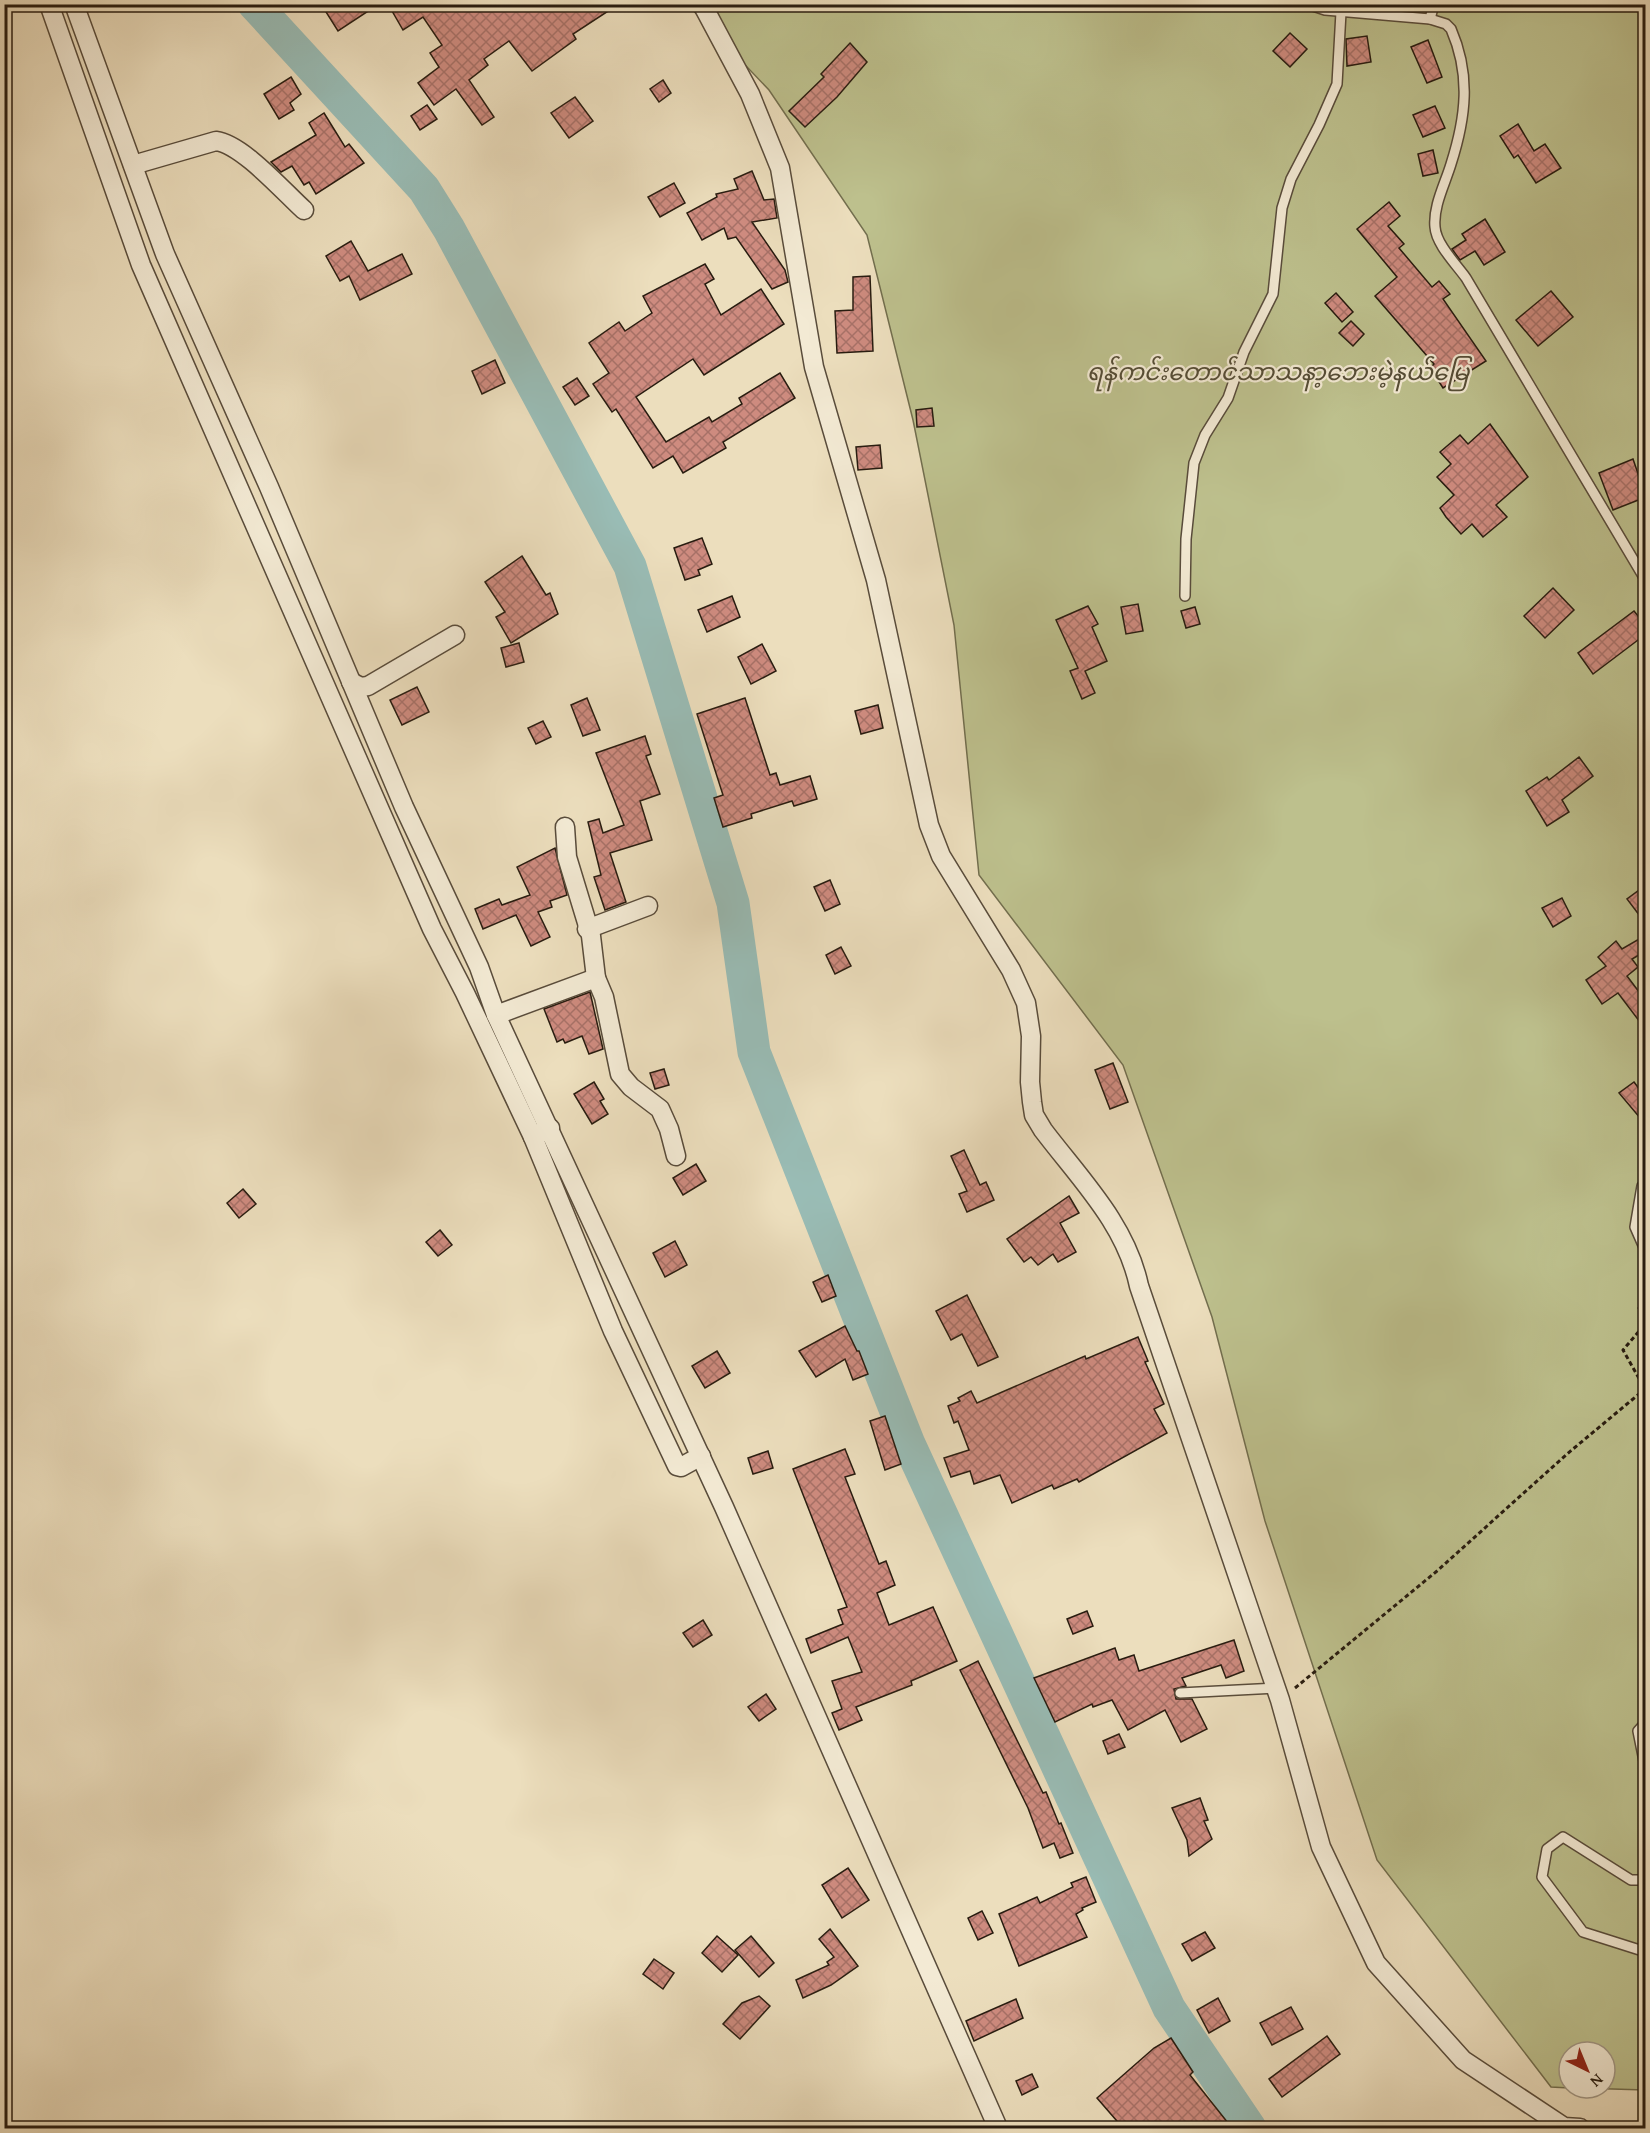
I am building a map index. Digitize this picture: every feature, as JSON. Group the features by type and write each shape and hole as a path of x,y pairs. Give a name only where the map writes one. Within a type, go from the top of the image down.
{"street":[{"path":"49,4 133,165 165,254 260,466 404,807 475,987 998,2128"},
{"path":"74,4 93,89 141,265 432,929 496,1015 542,1132 613,1331 677,1466 693,1461"},
{"path":"702,4 750,94 780,168 814,367 876,580 935,844 1011,970 1026,1003 1031,1036 1029,1082 1034,1115 1113,1221 1130,1251 1139,1286 1278,1694 1321,1847 1376,1963 1462,2060 1564,2127 1580,2128"},
{"path":"133,165 216,141 223,141 304,210"},
{"path":"351,682 361,687 368,686 455,635"},
{"path":"565,827 567,857 591,936 596,978 604,997 620,1074 624,1081 664,1115 676,1156"},
{"path":"587,929 648,906"},
{"path":"496,1015 596,978"}],"lane":[{"path":"1307,4 1341,12 1430,19 1446,24 1451,29 1466,75 1465,95 1452,163 1437,205 1434,225 1436,234 1466,278 1514,361 1550,417 1601,510 1646,581"},
{"path":"1430,19 1434,4"},
{"path":"1185,596 1186,538 1194,463 1205,435 1228,398 1244,352 1272,294 1282,208 1291,179 1319,125 1336,84 1341,12"},
{"path":"1646,1182 1642,1186 1635,1227 1646,1252"},
{"path":"1180,1693 1278,1694"},
{"path":"1646,1722 1638,1731 1646,1771"},
{"path":"1646,1880 1631,1880 1563,1837 1546,1849 1542,1877 1583,1932 1646,1952"}],"path":[{"path":"1646,1301 1639,1308 1646,1317"},
{"path":"1278,1694 1437,1571 1567,1454 1645,1389 1623,1350 1646,1323"}],"green space":[{"name":"ရန်ကင်းတောင်သာသနာ့ဘေးမဲ့နယ်မြေ","path":"688,5 1645,5 1645,2090 1617,2089 1617,2040 1557,2040 1557,2087 1551,2087 1377,1860 1265,1521 1212,1317 1123,1065 979,875 954,625 913,420 867,235 769,90"}],"building":[{"path":"321,4 379,4 338,31"},
{"path":"388,4 619,4 573,34 576,39 532,71 509,41 484,59 488,65 469,80 494,117 482,125 456,89 434,105 418,83 439,67 430,53 442,45 423,17 403,30"},
{"path":"1290,33 1307,49 1290,67 1273,51"},
{"path":"1367,36 1371,62 1347,66 1346,39"},
{"path":"1428,40 1442,77 1427,83 1411,47"},
{"path":"850,43 867,62 837,97 805,127 789,111 824,77 821,74"},
{"path":"291,77 301,94 290,103 294,110 279,119 264,94"},
{"path":"663,80 671,93 659,102 650,89"},
{"path":"575,97 593,121 569,138 551,113"},
{"path":"427,105 437,119 420,130 411,116"},
{"path":"1435,106 1445,128 1423,137 1413,115"},
{"path":"324,113 345,147 349,144 364,163 316,194 309,182 304,185 292,166 281,172 271,162 316,135 309,123"},
{"path":"1518,124 1534,151 1545,144 1561,168 1536,183 1518,155 1514,158 1500,136"},
{"path":"1433,150 1438,173 1423,176 1418,154"},
{"path":"752,171 764,200 774,199 777,218 752,222 785,270 788,282 772,289 736,237 728,239 724,228 702,240 687,213 717,197 716,194 738,189 734,179"},
{"path":"674,183 685,203 660,217 648,197"},
{"path":"1389,202 1400,216 1388,226 1404,244 1399,248 1432,287 1439,281 1450,294 1443,299 1486,361 1443,388 1430,368 1434,364 1375,296 1397,277 1357,229"},
{"path":"1485,219 1505,252 1484,265 1475,251 1460,260 1452,249 1466,240 1462,234"},
{"path":"351,241 368,271 402,254 412,274 360,300 349,276 340,281 326,256"},
{"path":"705,264 714,279 705,284 721,315 761,289 784,324 704,375 693,359 636,397 666,442 709,417 712,422 742,404 739,398 780,373 795,398 723,442 726,448 683,473 673,456 653,468 616,409 612,412 593,384 609,373 589,343 619,322 625,331 652,313 643,296"},
{"path":"870,276 873,351 837,353 835,311 853,310 853,277"},
{"path":"1551,291 1573,317 1538,346 1516,320"},
{"path":"1336,293 1353,312 1342,322 1325,303"},
{"path":"1351,321 1364,334 1353,346 1339,333"},
{"path":"495,360 505,383 482,394 472,371"},
{"path":"577,378 589,396 575,405 563,387"},
{"path":"932,408 934,426 917,427 916,410"},
{"path":"1490,424 1528,477 1496,505 1507,517 1483,537 1472,524 1461,534 1440,508 1454,495 1437,477 1451,464 1440,452 1460,435 1468,444"},
{"path":"880,445 882,468 858,470 856,447"},
{"path":"1633,459 1646,497 1613,510 1599,473"},
{"path":"702,538 712,564 698,570 700,575 685,580 674,548"},
{"path":"522,556 546,595 550,593 558,614 511,643 496,617 505,612 485,582"},
{"path":"1553,588 1574,610 1545,638 1524,616"},
{"path":"732,596 740,617 707,632 698,610"},
{"path":"1138,604 1143,631 1126,634 1121,607"},
{"path":"1088,606 1098,624 1092,627 1107,661 1085,671 1095,693 1082,699 1070,671 1078,668 1056,620"},
{"path":"1195,607 1200,624 1186,628 1181,611"},
{"path":"1634,611 1646,626 1646,634 1593,674 1578,653"},
{"path":"519,643 524,662 506,667 501,648"},
{"path":"762,644 776,671 751,684 738,657"},
{"path":"417,687 429,712 402,725 390,700"},
{"path":"587,698 600,730 583,736 571,705"},
{"path":"745,698 770,775 776,773 780,785 810,776 817,799 794,806 792,801 751,814 752,818 723,827 714,798 723,795 697,714"},
{"path":"878,705 883,728 861,734 855,711"},
{"path":"543,721 551,737 536,744 528,728"},
{"path":"645,736 651,754 646,756 660,794 640,801 652,840 610,853 626,902 605,910 594,877 601,875 588,822 599,819 603,833 624,825 596,753"},
{"path":"1579,757 1593,776 1562,800 1569,812 1547,826 1526,791 1547,777 1549,780"},
{"path":"555,848 567,895 550,901 552,907 538,912 550,937 531,946 516,915 483,929 475,909 499,899 502,905 530,895 517,867"},
{"path":"830,880 840,904 825,911 814,887"},
{"path":"1646,885 1646,924 1627,899"},
{"path":"1562,898 1571,916 1553,927 1542,908"},
{"path":"1646,935 1646,951 1632,959 1638,967 1627,976 1646,1001 1646,1030 1618,993 1602,1004 1586,980 1606,966 1598,957 1616,941 1622,949"},
{"path":"841,947 851,966 835,974 826,955"},
{"path":"590,992 603,1049 589,1054 582,1036 565,1043 563,1039 557,1042 544,1009"},
{"path":"1113,1063 1128,1102 1110,1109 1095,1070"},
{"path":"664,1069 669,1085 655,1089 650,1073"},
{"path":"594,1082 604,1099 600,1101 608,1114 592,1124 574,1094"},
{"path":"1634,1082 1646,1098 1646,1125 1619,1093"},
{"path":"964,1150 980,1185 986,1182 994,1200 967,1212 959,1194 967,1191 951,1156"},
{"path":"696,1164 706,1181 683,1195 673,1178"},
{"path":"243,1189 256,1204 239,1218 227,1203"},
{"path":"1069,1196 1079,1213 1060,1223 1076,1252 1058,1262 1053,1254 1038,1265 1031,1257 1024,1262 1007,1239"},
{"path":"440,1230 452,1245 438,1256 426,1242"},
{"path":"675,1241 687,1265 665,1277 653,1253"},
{"path":"828,1275 836,1296 822,1302 813,1282"},
{"path":"967,1295 998,1357 978,1366 962,1334 951,1340 936,1311"},
{"path":"845,1326 859,1351 868,1374 853,1380 845,1359 816,1377 799,1351"},
{"path":"1138,1337 1148,1361 1145,1362 1164,1404 1154,1409 1167,1433 1079,1482 1077,1479 1054,1489 1052,1485 1012,1503 1000,1475 974,1484 970,1471 951,1477 944,1458 969,1450 958,1421 954,1423 948,1406 960,1401 958,1398 971,1391 977,1403 1085,1356 1086,1359"},
{"path":"717,1351 730,1373 705,1388 692,1366"},
{"path":"885,1416 901,1464 885,1470 870,1421"},
{"path":"845,1449 855,1474 845,1477 879,1564 886,1561 895,1585 877,1593 889,1625 933,1607 957,1661 911,1681 912,1685 856,1707 862,1720 839,1730 832,1713 842,1709 832,1681 862,1672 848,1637 811,1653 806,1639 843,1624 838,1610 847,1607 793,1469"},
{"path":"768,1451 773,1468 753,1474 748,1458"},
{"path":"1087,1611 1093,1626 1073,1634 1067,1619"},
{"path":"703,1620 712,1635 693,1647 683,1633"},
{"path":"1234,1640 1244,1671 1226,1678 1221,1665 1182,1678 1186,1686 1174,1689 1176,1699 1192,1699 1207,1729 1181,1742 1165,1710 1128,1730 1112,1700 1093,1707 1092,1704 1055,1722 1034,1678 1115,1648 1119,1660 1134,1655 1139,1671"},
{"path":"978,1661 1043,1793 1046,1792 1073,1853 1060,1858 1054,1843 1043,1848 1028,1808 960,1670"},
{"path":"766,1694 776,1709 759,1721 748,1707"},
{"path":"1119,1734 1125,1747 1108,1754 1103,1741"},
{"path":"1200,1798 1208,1820 1204,1821 1212,1839 1189,1856 1187,1840 1172,1808"},
{"path":"848,1868 869,1900 842,1918 822,1885"},
{"path":"1086,1877 1096,1902 1082,1908 1083,1910 1076,1914 1087,1937 1019,1966 999,1914 1037,1897 1040,1903 1073,1887 1071,1883"},
{"path":"982,1911 993,1933 978,1940 968,1918"},
{"path":"830,1929 858,1966 831,1985 803,1998 796,1980 829,1965 827,1962 834,1957 819,1939"},
{"path":"1205,1932 1215,1948 1192,1961 1182,1944"},
{"path":"717,1936 738,1955 722,1972 702,1953"},
{"path":"751,1936 774,1963 759,1977 735,1950"},
{"path":"654,1959 674,1973 663,1989 643,1974"},
{"path":"759,1996 770,2006 740,2039 723,2024 742,2003"},
{"path":"1218,1998 1230,2021 1209,2033 1197,2010"},
{"path":"1016,1999 1023,2018 974,2041 966,2021"},
{"path":"1291,2007 1303,2029 1272,2045 1260,2023"},
{"path":"1327,2036 1340,2054 1282,2097 1269,2079"},
{"path":"1171,2038 1193,2072 1190,2075 1232,2128 1123,2128 1097,2098 1154,2048"},
{"path":"1032,2074 1038,2087 1022,2095 1016,2081"}],"waterway":[{"path":"254,4 424,189 449,229 630,566 733,903 754,1052 909,1444 1169,2008 1250,2128"}]}
